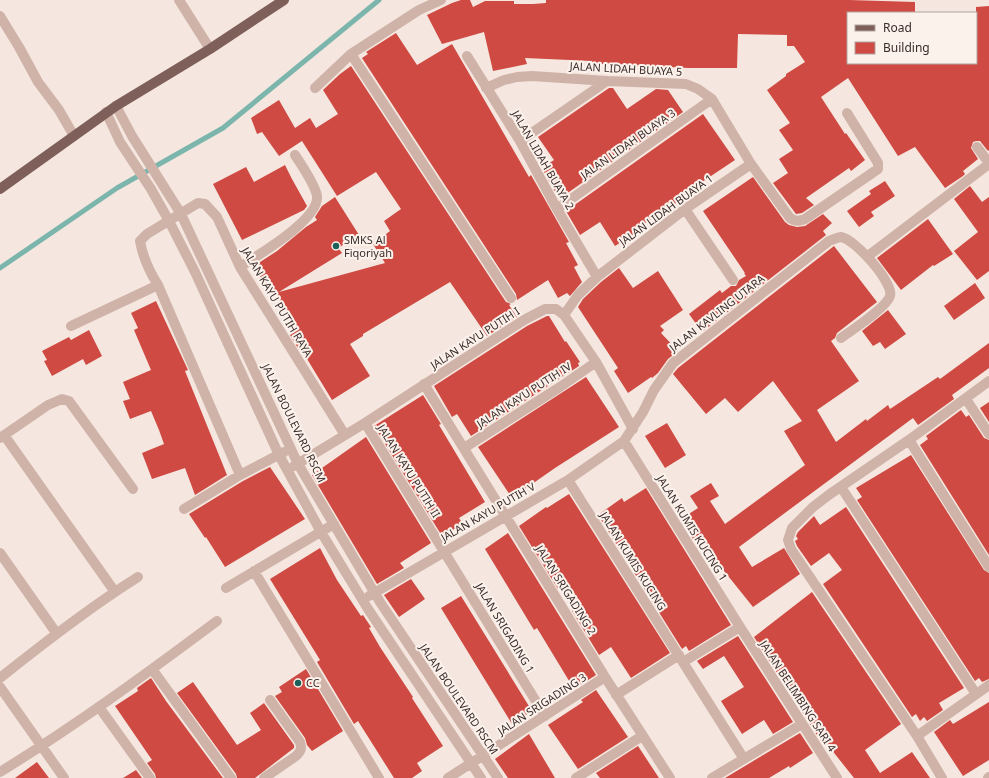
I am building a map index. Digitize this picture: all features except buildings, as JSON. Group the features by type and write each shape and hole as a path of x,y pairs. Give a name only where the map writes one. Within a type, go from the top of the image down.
{"main road":[{"path":"0,188 106,112 210,49 284,0"}],"street":[{"path":"179,0 210,49"},
{"path":"315,88 351,54 419,10 441,0"},
{"path":"0,16 38,82 59,110 74,136"},
{"path":"351,54 511,298"},
{"name":"JALAN LIDAH BUAYA 2","path":"467,56 520,141 596,277"},
{"name":"JALAN LIDAH BUAYA 5","path":"486,88 504,80 517,77 548,77 686,84 698,89 712,99 750,164 790,218 794,221 805,219 878,169 878,163 847,113"},
{"path":"520,141 607,81"},
{"name":"JALAN LIDAH BUAYA 3","path":"557,209 712,99"},
{"name":"JALAN BOULEVARD RSCM","path":"116,106 132,136 181,214 298,464 374,593 498,778"},
{"path":"106,112 120,142 151,188 169,220 195,272 279,455 320,532 363,600 481,778"},
{"path":"841,338 879,310 891,294 887,285 868,256 989,164 977,147"},
{"path":"240,267 288,234 309,217 317,204 317,195 313,186 295,155"},
{"name":"JALAN LIDAH BUAYA 1","path":"564,314 596,277 685,208 750,164"},
{"name":"JALAN KAYU PUTIH RAYA","path":"158,285 149,271 142,255 140,241 147,234 198,203 205,204 217,217 240,267 345,435"},
{"path":"685,208 733,280"},
{"name":"JALAN KAVLING UTARA","path":"624,442 643,412 654,390 672,363 829,241 840,237 849,240 868,256"},
{"path":"195,272 206,266"},
{"path":"72,326 158,285 240,475"},
{"name":"JALAN KAYU PUTIH I","path":"287,471 545,308 556,309 564,314"},
{"path":"564,314 596,362 632,429"},
{"name":"JALAN KAYU PUTIH IV","path":"464,448 560,387 596,362"},
{"path":"942,778 916,736 800,563 788,540 792,528 813,507 966,399 989,381"},
{"name":"JALAN SRIGADING 2","path":"424,384 605,678 670,778"},
{"path":"115,592 2,437 48,405 62,399 69,401 133,489"},
{"path":"966,399 989,434"},
{"name":"JALAN KAYU PUTIH II","path":"365,423 445,552"},
{"path":"908,440 989,567"},
{"name":"JALAN KAYU PUTIH V","path":"363,600 568,480 624,442"},
{"name":"JALAN KUMIS KUCING 1","path":"624,442 740,626"},
{"path":"184,509 240,475 291,448"},
{"name":"JALAN KUMIS KUCING","path":"568,480 744,759"},
{"path":"842,487 976,694"},
{"path":"226,588 334,524"},
{"name":"JALAN SRIGADING 1","path":"445,552 545,716"},
{"path":"0,553 57,634"},
{"path":"254,571 379,778"},
{"path":"0,678 57,634 138,577"},
{"path":"0,772 42,746 99,707 217,621"},
{"path":"616,694 740,626"},
{"name":"JALAN BELIMBING SARI 4","path":"740,626 802,724 832,776"},
{"path":"152,669 231,778"},
{"name":"JALAN SRIGADING 3","path":"448,778 605,678"},
{"path":"916,736 989,685"},
{"path":"0,687 64,778"},
{"path":"264,778 301,752 302,747 270,700"},
{"path":"99,707 150,778"},
{"path":"712,778 802,724"},
{"path":"576,778 642,736"}],"waterway":[{"path":"0,268 117,188 223,128 379,0"}],"place":[{"name":"SMKS Al Fiqoriyah","path":"336,246"},
{"name":"CC","path":"298,683"}]}
